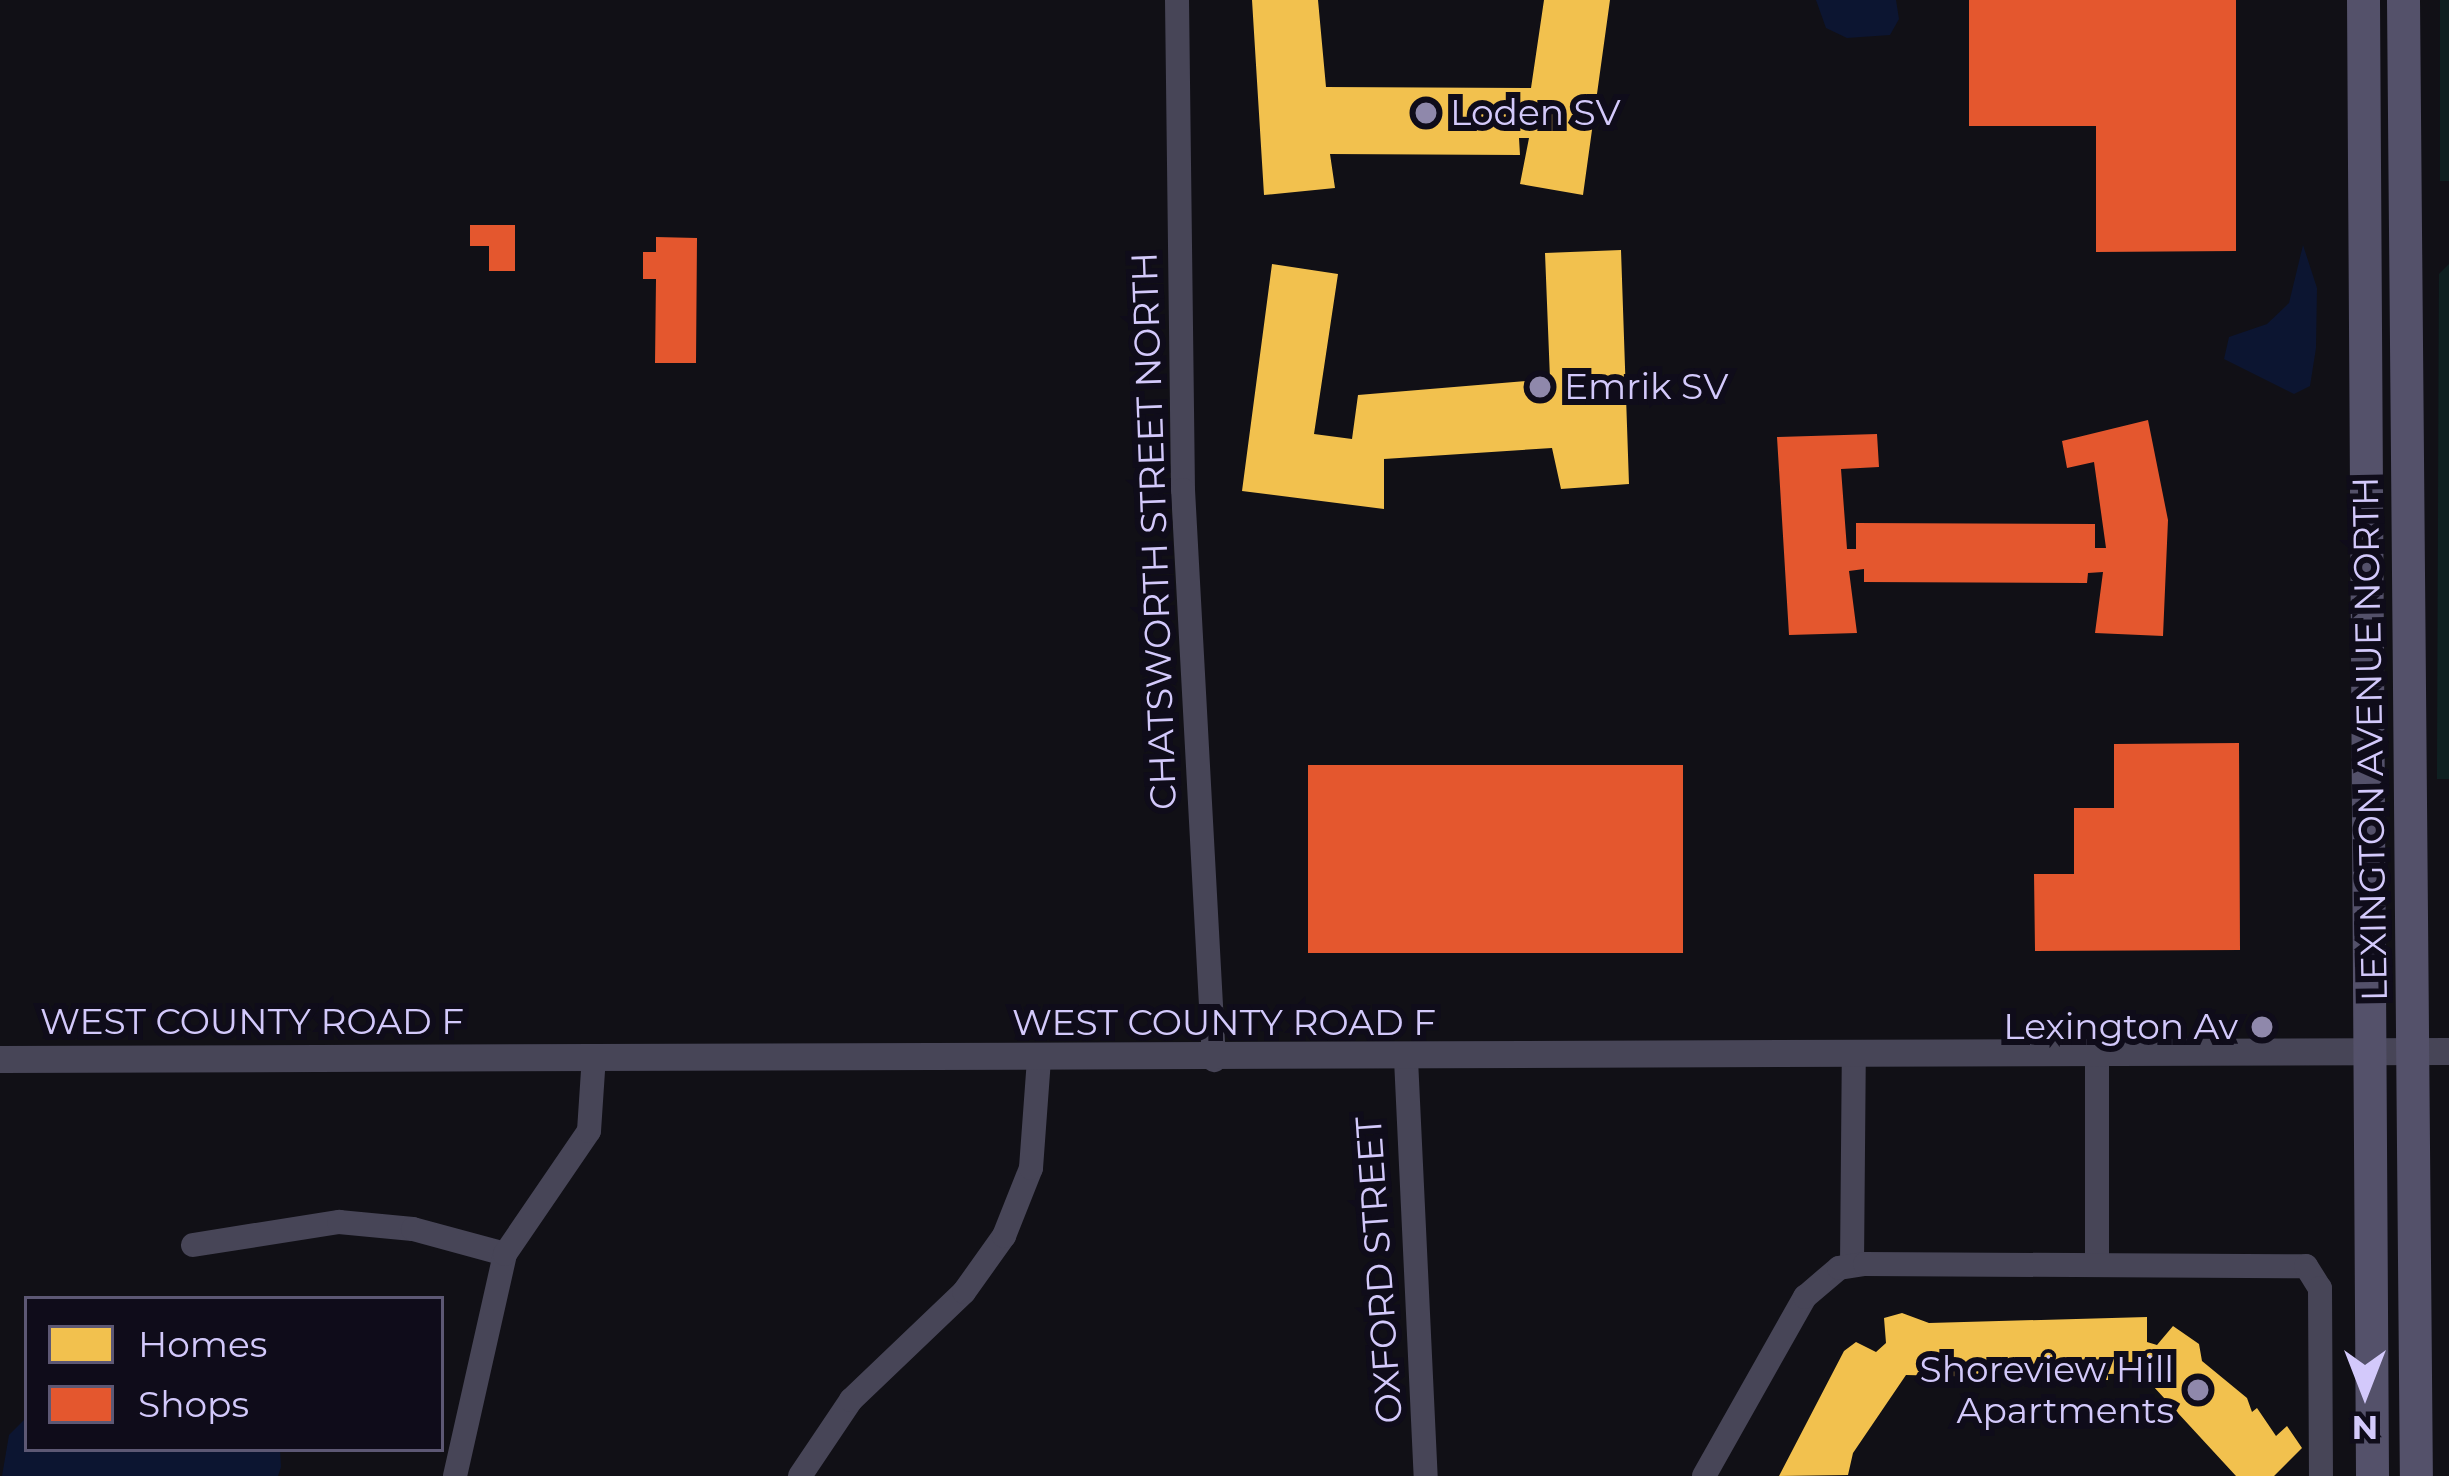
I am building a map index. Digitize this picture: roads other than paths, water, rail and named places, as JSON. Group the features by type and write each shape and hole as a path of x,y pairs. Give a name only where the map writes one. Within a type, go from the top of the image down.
{"main road":[{"name":"LEXINGTON AVENUE NORTH","path":"2363,0 2372,1476"},
{"name":"LEXINGTON AVENUE NORTH","path":"2402,0 2416,1476"}],"street":[{"name":"CHATSWORTH STREET NORTH","path":"1177,0 1183,490 1214,1060"},
{"name":"WEST COUNTY ROAD F","path":"0,1059 1214,1060 2449,1051"},
{"path":"2097,1054 2097,1264"},
{"path":"1852,1264 1854,1055"},
{"path":"455,1476 505,1254 589,1131 594,1056"},
{"name":"OXFORD STREET","path":"1406,1059 1426,1476"},
{"path":"800,1476 851,1400 964,1292 1004,1236 1030,1168 1039,1060"},
{"path":"193,1244 339,1222 413,1228 505,1254"},
{"path":"1704,1476 1805,1297 1852,1264 2297,1264 2313,1270 2320,1288 2321,1476"}],"water":[{"path":"1816,0 1896,0 1899,19 1890,35 1847,38 1826,28"},
{"path":"2303,245 2317,288 2316,348 2310,386 2294,394 2224,359 2229,337 2267,324 2289,303"},
{"path":"24,1420 24,1452 280,1452 281,1467 278,1476 2,1476 9,1435"}],"place":[{"name":"Loden SV","path":"1426,113"},
{"name":"Emrik SV","path":"1540,387"},
{"name":"Lexington Av","path":"2262,1027"},
{"name":"Shoreview Hill Apartments","path":"2198,1390"}]}
